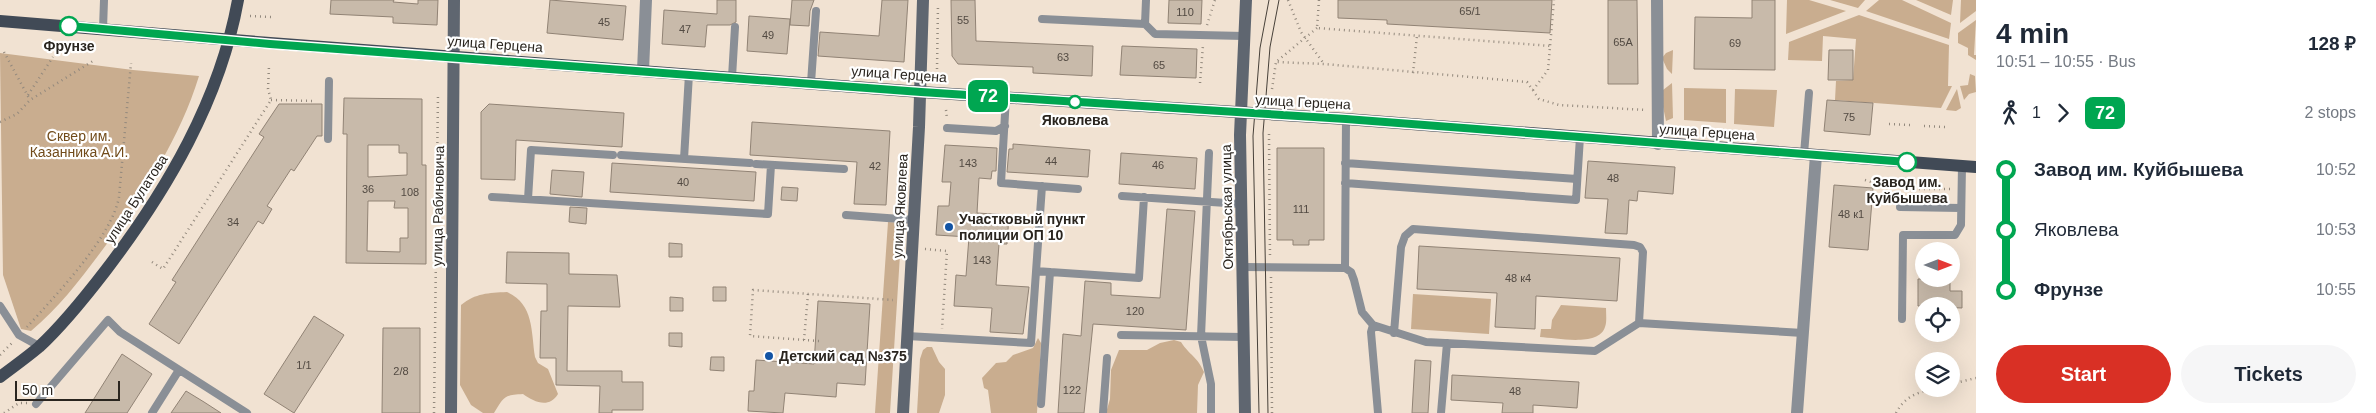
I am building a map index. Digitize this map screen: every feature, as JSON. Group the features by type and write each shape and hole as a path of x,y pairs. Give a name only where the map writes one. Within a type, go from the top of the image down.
{"main road":[{"name":"улица Булатова","path":"0,377 39,346 96,283 135,232 193,136 228,40 238,0"},
{"name":"улица Герцена","path":"0,21 921,92 1346,119 1976,167"}],"street":[{"name":"улица Рабиновича","path":"450,413 454,0"},
{"path":"643,71 646,0"},
{"name":"улица Яковлева","path":"903,413 921,92 923,0"},
{"name":"Октябрьская улица","path":"1245,413 1241,113 1246,0"},
{"path":"1657,0 1658,144"},
{"path":"1797,413 1803,333 1810,154"}],"lane":[{"path":"103,28 104,0"},
{"path":"1145,24 1146,0"},
{"path":"811,83 816,11"},
{"path":"1042,19 1145,24 1156,34 1244,36"},
{"path":"732,77 735,27"},
{"path":"684,160 689,74"},
{"path":"328,139 329,81"},
{"path":"1809,93 1810,154"},
{"path":"1006,97 1002,183 1078,188"},
{"path":"1345,268 1346,119"},
{"path":"947,128 996,131 1005,126"},
{"path":"1345,183 1576,200 1580,137"},
{"path":"528,199 531,150 612,155"},
{"path":"1209,153 1201,336 1211,384 1211,413"},
{"path":"621,155 844,169"},
{"path":"1345,163 1577,179"},
{"path":"492,197 768,214 771,165"},
{"path":"1902,319 1904,235 1955,236 1961,225 1962,166"},
{"path":"907,336 1031,343 1042,186"},
{"path":"1122,196 1241,204"},
{"path":"1036,271 1139,278 1144,197"},
{"path":"1900,208 1961,208"},
{"path":"846,215 914,220"},
{"path":"1394,333 1401,247 1405,236 1413,229 1634,245 1640,247 1642,252 1639,323"},
{"path":"1243,268 1345,268 1351,272 1362,312 1373,325 1426,342 1595,351 1639,323 1803,333"},
{"path":"1041,404 1050,272"},
{"path":"0,306 19,335 39,346"},
{"path":"36,404 108,320 120,332 247,413"},
{"path":"1373,325 1378,413"},
{"path":"1121,335 1244,336"},
{"path":"1441,413 1447,343"},
{"path":"1103,413 1107,358"},
{"path":"152,413 179,370"}],"path":[{"path":"937,69 938,0"},
{"path":"1288,0 1304,37 1324,64"},
{"path":"1316,28 1318,0"},
{"path":"1533,90 1548,70 1554,0"},
{"path":"250,16 271,17"},
{"path":"1272,89 1276,62 1316,28 1551,46"},
{"path":"1413,73 1417,36"},
{"path":"4,52 30,100"},
{"path":"28,95 53,57"},
{"path":"0,122 17,114 30,100 93,61"},
{"path":"1276,62 1324,64 1527,82 1539,99 1559,105 1658,110"},
{"path":"0,355 54,297 82,262 116,212 131,63"},
{"path":"152,262 163,269 271,100 268,89 268,66"},
{"path":"434,413 438,93"},
{"path":"271,100 315,101"},
{"path":"1889,124 1910,125"},
{"path":"1924,126 1945,127"},
{"path":"1865,180 1883,186 1906,188"},
{"path":"1919,189 1941,190"},
{"path":"925,249 947,251 941,338"},
{"path":"819,340 750,336 753,290 893,300"},
{"path":"804,340 808,294"},
{"path":"1960,382 1976,378"},
{"path":"1896,413 1902,402 1915,395"},
{"path":"4,413 19,403 36,404"}],"green space":[{"path":"1787,0 1809,0 1846,11 1786,34"},
{"path":"1830,0 1865,0 1858,8"},
{"path":"1879,0 1902,0 1951,23 1949,39 1866,11"},
{"path":"1916,0 1953,0 1951,15"},
{"path":"1961,0 1976,0 1976,11 1960,23"},
{"path":"1859,15 1949,45 1948,86 1952,86 1941,108 1835,100 1836,81 1853,80 1856,39 1823,36 1822,61 1788,60 1789,42"},
{"path":"1976,20 1974,55 1976,55 1976,60 1968,55 1968,48 1958,43 1958,33"},
{"path":"1673,50 1672,74 1667,69 1662,58 1666,53"},
{"name":"Сквер им. Казанника А.И.","path":"0,53 133,70 199,76 182,121 171,143 134,205 89,268 52,311 31,331 21,329 3,275"},
{"path":"1970,74 1975,76 1976,92 1969,94 1964,100 1960,86 1968,85"},
{"path":"1672,83 1673,118 1666,121 1662,102 1663,90"},
{"path":"1684,88 1726,89 1726,123 1684,120"},
{"path":"1735,89 1777,90 1774,127 1734,124"},
{"path":"1957,89 1961,108 1956,111 1946,110"},
{"path":"888,222 902,223 890,413 875,413"},
{"path":"507,292 516,297 527,311 532,328 535,357 538,363 548,369 558,394 554,399 546,403 541,403 523,394 511,395 502,400 494,413 483,413 471,405 460,385 461,305 477,296 488,293"},
{"path":"1413,294 1491,299 1489,334 1411,329"},
{"path":"1561,305 1606,308 1605,327 1595,337 1586,339 1566,340 1540,337 1541,329 1551,329 1552,320"},
{"path":"1038,338 1041,343 1037,413 991,413 988,390 984,388 982,378 996,363 1006,362 1013,355 1033,348"},
{"path":"1174,340 1181,342 1199,363 1204,372 1198,385 1197,413 1106,413 1110,399 1111,370 1119,350 1147,350 1160,343"},
{"path":"927,347 932,347 939,362 945,369 945,395 939,413 917,413 920,359 923,350"}],"building":[{"path":"331,0 394,0 393,2 418,4 418,0 438,0 437,25 393,23 393,17 330,14"},
{"path":"550,0 626,6 623,40 547,33"},
{"path":"717,0 736,0 736,22 730,25 707,25 705,47 662,44 664,10 717,14"},
{"path":"792,0 814,0 810,11 809,26 790,25"},
{"path":"882,0 908,0 904,62 818,56 820,32 879,36"},
{"path":"951,0 975,0 976,41 1093,46 1092,76 1033,73 1033,67 958,64 952,56"},
{"path":"1169,0 1202,0 1201,24 1168,23"},
{"path":"1338,0 1552,0 1550,33 1387,24 1387,20 1338,18"},
{"path":"1608,0 1637,0 1638,84 1608,84"},
{"path":"1752,0 1775,0 1775,70 1694,69 1695,17 1752,18"},
{"path":"749,16 790,19 787,54 747,51"},
{"path":"1122,46 1197,49 1196,78 1120,75"},
{"path":"1829,50 1853,50 1853,80 1828,80"},
{"path":"344,98 422,99 422,165 426,165 426,264 346,263 347,134 343,134","holes":["368,145 399,145 399,153 407,153 407,175 368,177","368,201 395,201 394,208 408,208 408,238 400,238 400,252 367,251"]},
{"path":"1827,100 1873,103 1870,135 1824,131"},
{"path":"279,104 322,104 322,136 317,136 294,171 291,169 267,206 272,209 263,224 258,221 179,344 149,324 176,282 172,280 264,137 259,134"},
{"path":"489,104 624,113 622,147 516,140 515,180 481,179 481,112"},
{"path":"752,122 890,131 886,205 854,204 857,162 750,155"},
{"path":"1013,144 1090,150 1088,177 1007,172 1009,149 1013,149"},
{"path":"945,145 997,148 996,171 992,171 991,179 979,178 977,213 1009,215 1007,244 999,244 996,285 1029,287 1023,334 990,332 992,308 954,306 956,275 966,276 969,237 936,235 938,206 949,206 951,182 942,182"},
{"path":"1277,148 1324,148 1324,240 1309,240 1309,245 1293,245 1293,240 1277,240"},
{"path":"1121,153 1197,158 1195,189 1119,184"},
{"path":"1588,161 1675,167 1673,194 1638,191 1637,201 1629,200 1627,234 1605,233 1608,199 1585,198"},
{"path":"612,163 756,172 754,201 610,192"},
{"path":"552,170 584,172 582,197 550,194"},
{"path":"1834,185 1873,188 1868,250 1829,247"},
{"path":"782,187 798,188 797,201 781,200"},
{"path":"570,207 587,208 586,224 569,222"},
{"path":"1167,209 1195,211 1186,330 1093,324 1084,413 1058,413 1063,334 1081,336 1085,281 1111,283 1111,295 1160,298"},
{"path":"669,243 682,244 682,257 669,257"},
{"path":"1419,246 1620,258 1617,301 1536,296 1535,329 1495,327 1497,293 1417,289"},
{"path":"507,252 569,253 569,274 617,275 620,307 568,306 567,371 622,371 622,382 643,382 643,410 612,410 612,413 599,413 600,386 556,385 556,358 540,358 541,311 547,311 547,284 506,283"},
{"path":"713,287 726,287 726,301 713,301"},
{"path":"1918,288 1950,288 1950,291 1962,291 1962,308 1960,308 1960,297 1918,297"},
{"path":"670,297 683,298 683,311 670,311"},
{"path":"818,301 870,304 865,385 837,383 836,397 785,393 783,413 748,411 749,391 754,391 756,360 814,364"},
{"path":"314,316 344,335 294,413 264,394"},
{"path":"383,328 420,328 420,413 382,413"},
{"path":"669,333 682,333 682,347 669,346"},
{"path":"122,354 152,374 127,413 85,413"},
{"path":"711,357 724,357 724,371 710,370"},
{"path":"1415,360 1431,361 1428,413 1412,413"},
{"path":"1452,375 1579,382 1577,408 1533,405 1533,413 1502,413 1503,403 1451,400"},
{"path":"186,391 204,402 221,413 171,413"}],"tram line":[{"path":"1259,413 1253,136 1260,48 1269,0"},
{"path":"1268,413 1263,133 1270,47 1279,0"}],"bus line":[{"name":"72","path":"69,26 270,44 454,56 921,92 1346,119 1907,162"}],"place":[{"name":"Фрунзе","path":"69,26"},
{"name":"Яковлева","path":"1075,102"},
{"name":"Завод им. Куйбышева","path":"1907,162"},
{"name":"Участковый пункт полиции ОП 10","path":"949,227"},
{"name":"Детский сад №375","path":"769,356"}]}
